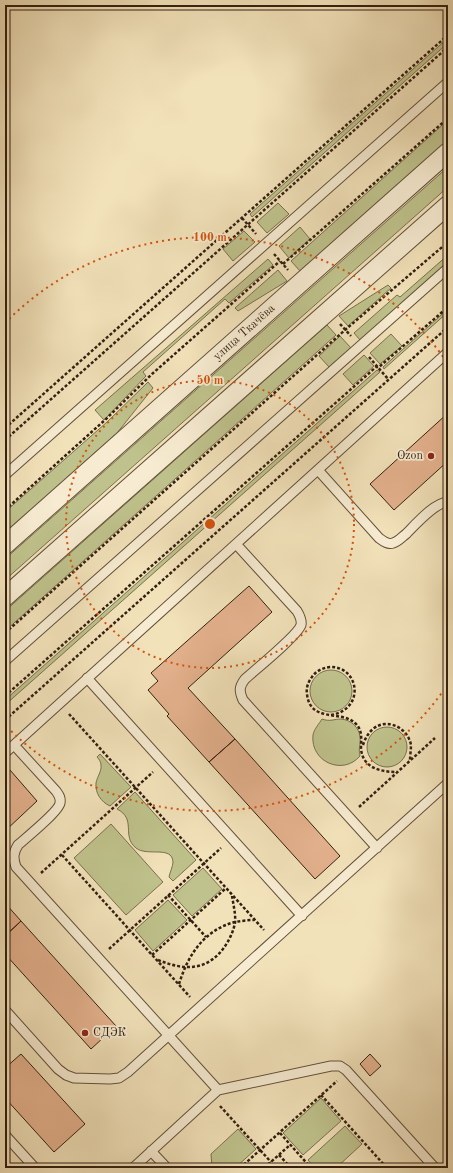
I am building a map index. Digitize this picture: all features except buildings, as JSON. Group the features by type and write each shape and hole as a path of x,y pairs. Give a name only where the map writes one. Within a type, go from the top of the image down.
{"street":[{"name":"улица Ткачёва","path":"5,545 448,152"},
{"path":"5,597 448,205"}],"lane":[{"path":"5,475 448,82"},
{"path":"5,661 448,268"},
{"path":"5,753 448,352"},
{"path":"318,470 385,543 393,543 400,539 433,509 444,502 448,502"},
{"path":"236,544 301,617 300,626 294,635 245,679 240,686 240,693 243,700 377,848"},
{"path":"87,678 302,916"},
{"path":"14,745 60,798 60,804 56,811 18,845 14,851 13,859 16,867 169,1036 215,1093"},
{"path":"5,1010 58,1069 66,1075 74,1078 120,1078 169,1036 448,783"},
{"path":"133,1168 215,1093 331,1066 340,1066 347,1071 430,1166"},
{"path":"5,1135 35,1168"},
{"path":"151,1151 166,1168"}],"path":[{"path":"5,428 448,35"},
{"path":"5,440 448,48"},
{"path":"283,264 448,118"},
{"path":"5,633 345,330 448,242"},
{"path":"5,510 106,419 152,374 280,261"},
{"path":"5,696 376,368 380,367 448,307"},
{"path":"5,720 448,327"},
{"path":"331,716 346,710 353,699 355,687 352,679 346,673 339,668 331,667 322,669 315,673 310,680 307,687 308,700 316,710 322,714 331,716 350,718 361,731 361,749 364,758 370,766 376,770 397,772"},
{"path":"59,704 273,941"},
{"path":"361,749 366,738 373,729 381,724 391,724 401,728 407,735 411,745 410,761"},
{"path":"348,816 435,738"},
{"path":"31,883 164,762"},
{"path":"99,958 232,838"},
{"path":"62,855 200,1007"},
{"path":"152,955 226,888"},
{"path":"168,895 206,937"},
{"path":"156,959 184,967 199,966 213,960 224,949 231,936 235,922 232,895"},
{"path":"179,984 184,967 192,951 206,937 235,922 254,920"},
{"path":"242,1168 347,1071"},
{"path":"215,1093 271,1162"},
{"path":"321,1095 387,1168"},
{"path":"280,1133 311,1168"},
{"path":"264,1168 290,1145"},
{"path":"279,1155 290,1168"}],"green space":[{"path":"448,38 448,43 252,217 250,214"},
{"path":"448,120 448,140 300,271 291,261"},
{"path":"448,167 448,187 5,580 5,559"},
{"path":"278,203 289,214 267,233 257,222"},
{"path":"300,227 310,239 289,258 279,246"},
{"path":"244,231 255,242 233,261 223,249"},
{"path":"448,255 448,262 360,340 354,333 397,295 400,297"},
{"path":"268,259 273,265 229,303 225,299 143,372 146,376 104,420 95,410"},
{"path":"278,270 287,281 238,311 235,308"},
{"path":"388,285 391,288 348,326 339,316"},
{"path":"448,309 448,312 384,369 383,367"},
{"path":"327,325 336,335 5,631 5,611"},
{"path":"391,334 402,346 380,364 370,353"},
{"path":"340,336 351,348 329,367 319,356"},
{"path":"364,355 374,366 353,385 343,374"},
{"path":"377,370 380,372 5,705 5,700"},
{"path":"148,382 153,388 117,433 5,533 5,512 107,422"},
{"path":"327,670 335,670 346,676 352,687 352,695 346,706 335,712 327,712 316,706 310,695 310,687 316,676"},
{"path":"322,719 341,719 354,725 359,733 360,756 353,762 345,765 329,763 322,759 313,744 313,735"},
{"path":"391,727 398,730 404,736 407,747 406,755 398,764 391,767 383,767 376,764 368,755 367,743 370,736 379,728"},
{"path":"100,754 131,787 110,806 101,800 96,790 96,783 101,767 97,757"},
{"path":"135,792 196,860 173,881 169,877 173,864 172,857 164,852 146,852 136,848 130,838 126,818 123,813 117,809"},
{"path":"111,824 163,882 126,915 74,858"},
{"path":"203,868 222,889 192,916 173,895"},
{"path":"168,900 187,920 153,951 135,930"},
{"path":"321,1098 341,1121 303,1155 283,1133"},
{"path":"345,1126 362,1144 336,1168 315,1168 308,1160"},
{"path":"238,1129 256,1149 235,1168 212,1168 211,1154"}],"place":[{"name":"Ozon","path":"431,456"},
{"name":"СДЭК","path":"85,1033"}]}
